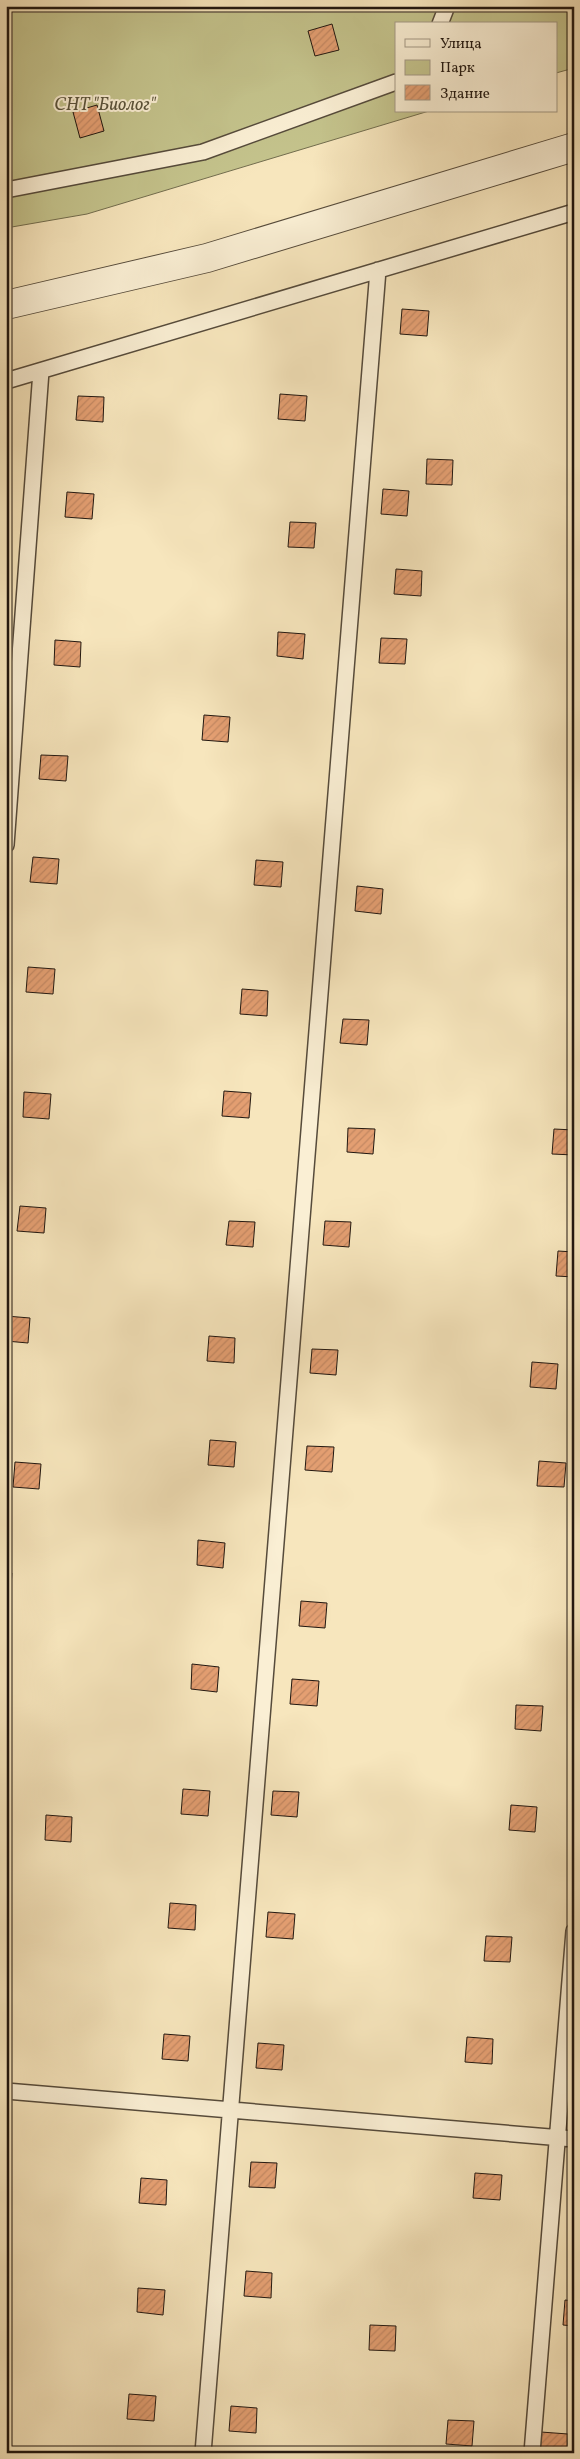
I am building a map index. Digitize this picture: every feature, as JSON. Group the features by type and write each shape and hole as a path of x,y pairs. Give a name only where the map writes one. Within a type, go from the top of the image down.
{"street":[{"path":"6,306 207,258 574,147"}],"lane":[{"path":"441,22 447,6"},
{"path":"6,190 203,152 395,82"},
{"path":"6,381 574,212"},
{"path":"203,2453 378,270"},
{"path":"6,845 41,371"},
{"path":"532,2453 574,1931"},
{"path":"6,2091 574,2139"}],"green space":[{"name":"СНТ \"Биолог\"","path":"6,6 574,6 574,68 558,72 558,22 395,22 395,112 426,112 87,214 6,228"}],"building":[{"path":"332,24 339,50 315,56 308,31"},
{"path":"97,105 104,131 80,138 73,112"},
{"path":"402,309 429,311 427,336 400,334"},
{"path":"280,394 307,396 305,421 278,419"},
{"path":"78,396 104,397 103,422 76,420"},
{"path":"427,459 453,460 452,485 426,484"},
{"path":"383,489 409,491 407,516 381,514"},
{"path":"67,492 94,494 92,519 65,517"},
{"path":"290,522 316,523 314,548 288,547"},
{"path":"396,569 422,571 421,596 394,594"},
{"path":"278,632 305,634 303,659 277,656"},
{"path":"381,638 407,639 405,664 379,663"},
{"path":"55,640 81,642 80,667 54,665"},
{"path":"204,715 230,717 228,742 202,740"},
{"path":"41,755 68,756 66,781 39,779"},
{"path":"33,857 59,859 57,884 30,882"},
{"path":"256,860 283,862 281,887 254,885"},
{"path":"357,886 383,889 381,914 355,911"},
{"path":"28,967 55,969 53,994 26,992"},
{"path":"242,989 268,991 267,1016 240,1014"},
{"path":"343,1019 369,1020 367,1045 340,1043"},
{"path":"224,1091 251,1093 249,1118 222,1116"},
{"path":"24,1092 51,1094 49,1119 23,1117"},
{"path":"348,1128 375,1129 373,1154 347,1152"},
{"path":"554,1129 574,1130 574,1155 552,1154"},
{"path":"20,1206 46,1208 44,1233 17,1231"},
{"path":"229,1221 255,1222 253,1247 226,1245"},
{"path":"325,1221 351,1222 349,1247 323,1245"},
{"path":"558,1251 574,1252 574,1277 556,1276"},
{"path":"6,1316 30,1318 28,1343 6,1341"},
{"path":"209,1336 235,1338 234,1363 207,1361"},
{"path":"312,1349 338,1350 336,1375 310,1373"},
{"path":"532,1362 558,1364 556,1389 530,1387"},
{"path":"210,1440 236,1442 234,1467 208,1465"},
{"path":"307,1446 334,1447 332,1472 305,1470"},
{"path":"539,1461 566,1463 564,1487 537,1486"},
{"path":"15,1462 41,1464 39,1489 13,1487"},
{"path":"198,1540 225,1543 223,1568 197,1565"},
{"path":"6,1573 12,1573 10,1598 6,1598"},
{"path":"301,1601 327,1603 325,1628 299,1626"},
{"path":"192,1664 219,1667 217,1692 191,1689"},
{"path":"292,1679 319,1681 317,1706 290,1704"},
{"path":"516,1705 543,1706 541,1731 515,1729"},
{"path":"183,1789 210,1791 208,1816 181,1814"},
{"path":"273,1791 299,1792 297,1817 271,1815"},
{"path":"511,1805 537,1807 535,1832 509,1830"},
{"path":"46,1815 72,1817 71,1842 45,1840"},
{"path":"170,1903 196,1905 195,1930 168,1928"},
{"path":"268,1912 295,1914 293,1939 266,1937"},
{"path":"486,1936 512,1937 510,1962 484,1961"},
{"path":"164,2034 190,2036 188,2061 162,2059"},
{"path":"467,2037 493,2039 492,2064 465,2062"},
{"path":"258,2043 284,2045 282,2070 256,2068"},
{"path":"251,2162 277,2163 275,2188 249,2187"},
{"path":"475,2173 502,2175 500,2200 473,2198"},
{"path":"141,2178 167,2180 166,2205 139,2203"},
{"path":"246,2271 272,2273 271,2298 244,2296"},
{"path":"138,2288 165,2290 163,2315 137,2312"},
{"path":"565,2300 574,2301 574,2326 563,2325"},
{"path":"370,2325 396,2326 395,2351 369,2350"},
{"path":"129,2394 156,2396 154,2421 127,2419"},
{"path":"231,2406 257,2408 256,2433 229,2431"},
{"path":"448,2420 474,2421 472,2446 446,2444"},
{"path":"541,2432 568,2434 567,2453 540,2453"}]}
